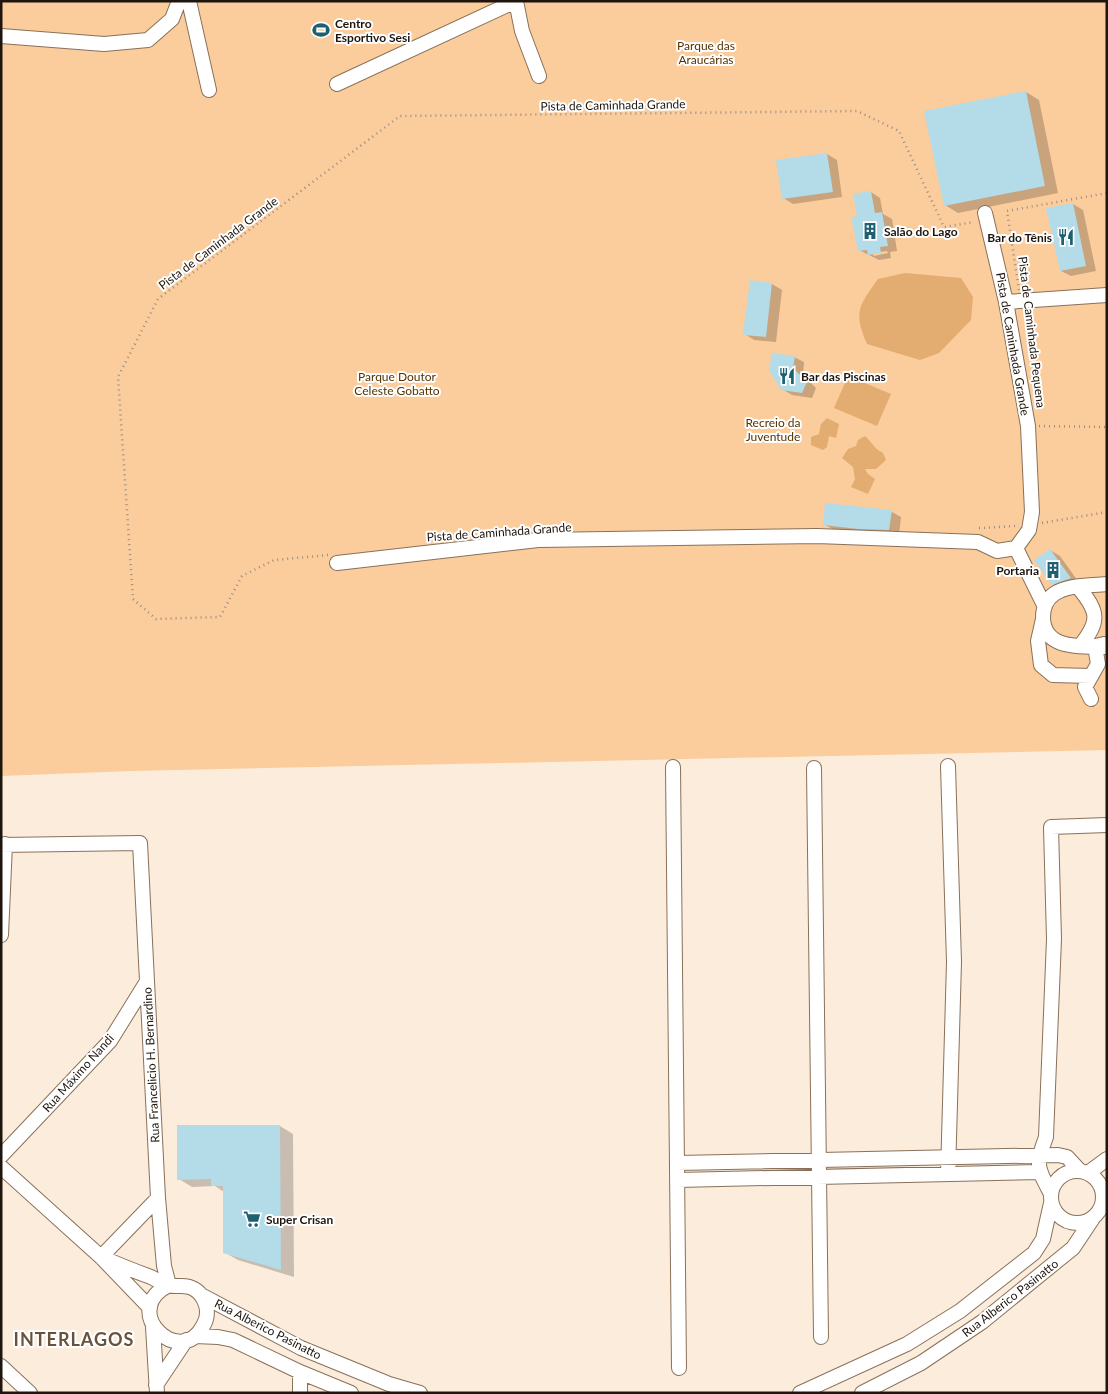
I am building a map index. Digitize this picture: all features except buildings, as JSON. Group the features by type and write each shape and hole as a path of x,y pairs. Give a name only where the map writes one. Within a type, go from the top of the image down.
{"street":[{"path":"1,36 104,44 148,40 172,19 179,1"},
{"path":"189,1 208,90"},
{"path":"337,84 516,1 522,31 540,76"},
{"path":"335,559 538,540 817,536 978,542 997,551 1016,548 1029,530 1028,525 1032,512 1028,426 1006,302 985,214"},
{"path":"1006,302 1107,295"},
{"path":"1016,548 1044,611 1046,631 1054,640 1067,646 1103,645 1098,664 1085,687 1091,699"},
{"path":"1090,676 1053,675 1041,665 1038,641 1044,611 1054,594 1067,588 1107,584"},
{"path":"1078,587 1089,600 1094,611 1095,621 1090,633 1080,646"},
{"path":"948,766 954,962 948,1174"},
{"path":"673,767 679,1368"},
{"path":"814,768 821,1337"},
{"path":"677,1162 948,1158 1039,1156 1058,1155 1067,1157 1084,1172 1095,1178 1100,1185 1105,1201 1100,1211 1093,1218 1085,1222 1076,1223 1060,1217 1054,1210 1040,1172 1039,1156 1046,1137 1054,939 1051,828 1107,825"},
{"name":"Rua Francelicio H. Bernardino","path":"3,845 140,843 158,1198 164,1266 169,1286"},
{"path":"1,935 3,845"},
{"name":"Rua Máximo Nandi","path":"1,1156 110,1041 146,983"},
{"path":"1051,1198 1058,1179 1064,1174 1084,1172 1107,1159"},
{"path":"1,1167 101,1257 150,1308"},
{"path":"677,1180 1040,1172"},
{"path":"101,1257 158,1198"},
{"name":"Rua Alberico Pasinatto","path":"800,1393 907,1344 960,1311 1034,1253 1043,1239 1051,1198"},
{"name":"Rua Alberico Pasinatto","path":"862,1393 921,1363 982,1322 1073,1248 1093,1218"},
{"path":"101,1257 169,1286 185,1285 194,1288 206,1303 206,1321 202,1330 190,1338 177,1341 167,1339 153,1327"},
{"path":"156,1389 153,1327 150,1318 150,1308 157,1294 169,1286"},
{"name":"Rua Alberico Pasinatto","path":"201,1295 301,1348 389,1384 420,1393"},
{"name":"Rua Alberico Pasinatto","path":"190,1338 218,1337 233,1340 300,1372 351,1393"},
{"path":"156,1389 190,1338"},
{"path":"1,1366 30,1393"},
{"path":"300,1372 300,1393"}],"path":[{"name":"Pista de Caminhada Grande","path":"335,559 274,560 242,576 220,617 156,619 133,598 118,377 158,299 400,116 857,111 899,131 944,227 974,221 977,230"},
{"name":"Pista de Caminhada Pequena","path":"1020,300 1007,211 1107,193"},
{"name":"Pista de Caminhada Pequena","path":"1036,426 1107,427"},
{"path":"977,528 1028,525 1107,512"}],"green space":[{"name":"Recreio da Juventude","path":"1,1 1107,1 1107,750 130,771 1,776"}],"shaded area":[{"path":"905,273 961,278 973,297 971,320 939,353 920,360 867,344 860,324 859,316 862,303 878,279"},
{"path":"848,376 891,394 877,426 834,408"},
{"path":"827,418 839,424 836,438 829,436 827,447 823,450 811,445 811,437 819,434 821,424"},
{"path":"865,436 883,453 886,460 876,469 865,469 875,479 868,494 851,487 855,479 853,467 842,458 848,449 856,446 858,440"}],"place":[{"name":"Centro Esportivo Sesi","path":"321,30"},
{"name":"Salão do Lago","path":"870,231"},
{"name":"Bar do Tênis","path":"1066,237"},
{"name":"Bar das Piscinas","path":"787,376"},
{"name":"Portaria","path":"1053,570"},
{"name":"Super Crisan","path":"252,1219"}],"district":[{"name":"INTERLAGOS","path":"74,1339"}],"park label":[{"name":"Parque das Araucárias","path":"706,52"},
{"name":"Parque Doutor Celeste Gobatto","path":"397,383"}]}
